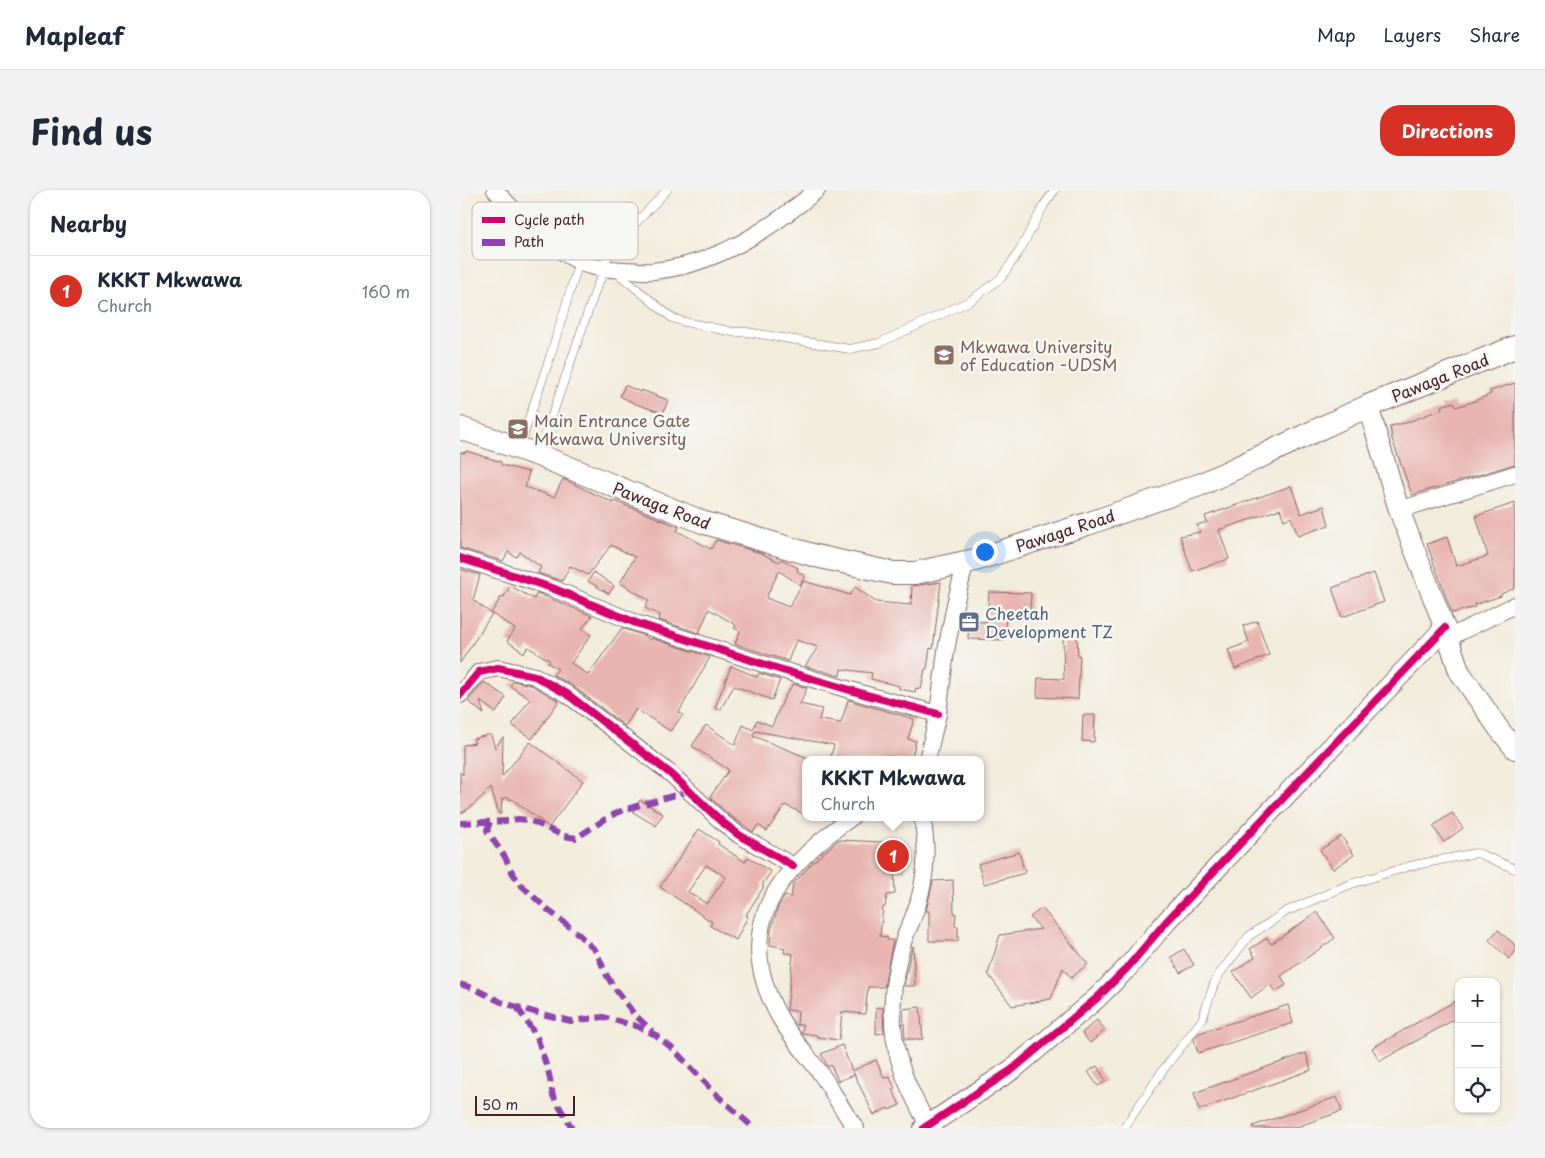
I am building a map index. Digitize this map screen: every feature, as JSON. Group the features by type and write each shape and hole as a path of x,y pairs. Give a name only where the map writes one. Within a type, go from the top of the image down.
{"main road":[{"name":"Pawaga Road","path":"460,428 528,452 705,523 816,556 892,572 915,573 966,562 1088,524 1202,484 1368,406 1515,347"}],"street":[{"path":"495,190 506,202"},
{"path":"576,260 606,269 652,271 692,264 739,245 787,215 817,190"},
{"path":"1368,406 1399,510 1459,670 1515,749"},
{"path":"1399,510 1515,474"},
{"path":"460,558 552,588 636,622 782,670 938,714"},
{"path":"928,756 938,714 946,651 955,604 966,562"},
{"path":"922,821 926,854 924,883 914,918 901,949 895,973 892,1004 894,1039 901,1067 926,1127 1013,1069 1097,998 1127,968 1166,922 1266,816 1446,634 1515,605"},
{"path":"460,695 478,672 498,668 535,676 567,694 671,774 722,822 739,835 793,866"},
{"path":"846,821 793,866 777,888 767,907 762,923 759,950 763,975 780,1017 821,1074 844,1113 856,1128"}],"lane":[{"path":"638,221 667,190"},
{"path":"606,269 639,289 672,318 733,332 747,332 850,349 879,343 970,301 985,292 1001,278 1015,258 1044,205 1055,190"},
{"path":"528,452 597,286 610,260"},
{"path":"528,452 544,375 579,262"},
{"path":"1124,1128 1163,1070 1202,1020 1214,984 1220,973 1249,936 1287,911 1351,884 1410,866 1476,853 1515,869"}],"building":[{"path":"1515,383 1515,464 1412,495 1392,439 1390,426 1405,423 1442,409 1441,406 1454,402 1456,407 1472,402 1491,394 1490,391"},
{"path":"625,385 640,392 641,390 668,400 663,413 636,404 620,396"},
{"path":"466,451 501,462 501,465 529,472 525,487 554,497 563,479 614,503 615,501 679,527 677,531 711,549 716,540 761,553 779,562 781,559 798,568 797,571 805,576 800,585 779,571 766,598 789,607 804,581 850,595 855,587 876,602 911,605 912,586 941,582 933,649 930,648 927,669 925,669 921,689 916,688 915,692 899,689 899,686 871,679 872,673 841,669 840,676 805,666 818,647 796,640 788,661 735,644 740,631 734,628 736,625 709,609 699,633 659,620 660,615 645,608 649,600 620,583 635,557 611,545 588,575 570,566 562,581 538,573 541,567 520,552 516,557 508,552 503,561 460,548 460,452 465,453"},
{"path":"1291,486 1301,514 1324,506 1329,525 1298,536 1291,517 1284,520 1280,509 1219,530 1229,559 1192,571 1180,536 1200,532 1197,525 1207,522 1205,516"},
{"path":"1515,503 1515,588 1501,594 1501,596 1474,605 1475,607 1452,613 1427,544 1447,537 1456,566 1488,556 1476,516"},
{"path":"460,569 480,575 473,600 492,614 460,663"},
{"path":"594,572 614,586 609,594 588,581"},
{"path":"1374,573 1384,602 1342,617 1332,588"},
{"path":"510,586 534,599 537,593 592,616 582,629 591,635 571,663 588,675 622,628 645,636 650,640 651,638 710,657 679,712 683,715 670,731 636,709 625,726 573,686 553,675 558,669 548,663 550,661 528,647 524,653 507,641 515,629 491,613"},
{"path":"989,592 1031,593 1030,611 1006,611 1005,640 968,639 969,621 987,622"},
{"path":"1257,621 1269,655 1235,669 1228,650 1249,642 1243,626"},
{"path":"1063,636 1077,636 1078,656 1080,656 1078,699 1037,697 1038,678 1064,679"},
{"path":"731,666 757,677 759,673 780,680 772,700 734,686 720,710 715,708"},
{"path":"513,681 531,685 559,701 532,739 512,725 530,699 510,686"},
{"path":"484,682 506,697 496,713 480,701 484,714 468,701"},
{"path":"793,684 807,688 800,704 822,709 819,720 841,723 848,700 914,719 908,739 916,741 912,756 831,756 834,745 755,731 753,736 803,756 802,813 785,805 767,831 758,825 753,832 728,814 710,797 729,770 692,746 706,725 735,745 743,725 753,730 757,720 772,726 784,698"},
{"path":"1083,715 1095,715 1094,742 1082,741"},
{"path":"491,735 495,748 503,737 502,777 530,742 583,781 549,827 512,799 509,800 509,797 502,799 501,814 499,814 491,788 471,807 460,814 460,772 463,775 463,745 475,743 473,739"},
{"path":"640,800 663,814 656,826 633,812"},
{"path":"1452,813 1463,828 1444,842 1433,826"},
{"path":"699,829 745,862 748,857 771,872 746,915 748,916 736,940 710,926 712,922 660,887","holes":["706,865 726,877 707,904 688,892"]},
{"path":"1341,836 1354,855 1333,869 1320,850"},
{"path":"838,840 906,843 905,871 894,870 895,894 887,895 885,907 883,907 880,936 887,937 887,940 893,940 884,987 868,987 865,1014 842,1012 839,1040 802,1033 803,1025 797,1025 798,1011 787,1010 793,954 784,953 785,948 770,945 771,930 778,907 785,896 791,897 793,884 810,865"},
{"path":"1019,852 1025,873 984,884 978,864"},
{"path":"953,880 954,913 956,913 955,926 958,926 958,941 929,941 929,911 926,911 933,881"},
{"path":"1042,908 1088,964 1071,978 1063,968 1051,999 1012,1006 988,974 1000,935 1041,929 1030,917"},
{"path":"1317,912 1335,938 1281,976 1286,985 1275,992 1270,984 1251,998 1233,972 1255,957 1250,949 1267,938 1271,944"},
{"path":"1498,930 1515,945 1515,952 1509,959 1489,940"},
{"path":"913,946 915,986 904,986 909,960"},
{"path":"1184,949 1194,965 1180,973 1171,957"},
{"path":"1455,1001 1455,1019 1380,1061 1372,1048"},
{"path":"1288,1005 1293,1023 1198,1053 1194,1039 1199,1033"},
{"path":"876,1007 883,1008 884,1033 876,1034"},
{"path":"920,1007 923,1039 905,1039 903,1009"},
{"path":"1097,1020 1105,1030 1090,1043 1082,1033"},
{"path":"842,1045 852,1071 876,1060 884,1078 889,1076 895,1088 892,1089 900,1105 889,1110 888,1108 874,1115 853,1072 854,1075 838,1081 831,1065 828,1067 821,1054"},
{"path":"1306,1053 1311,1070 1199,1110 1194,1093"},
{"path":"1097,1066 1106,1081 1098,1086 1088,1072"},
{"path":"1337,1097 1342,1111 1294,1128 1253,1128 1253,1126"}],"marked path":[{"path":"460,823 529,820 564,836 576,838 623,810 689,791"},
{"path":"490,822 487,830 520,884 596,951 607,976 616,990 634,1014 652,1031"},
{"path":"460,984 501,1002 534,1012 571,1021 603,1017 636,1026 656,1035 673,1049 720,1098 754,1128"},
{"path":"517,1007 537,1037 549,1074 553,1096 572,1128"}],"cycle path":[{"path":"460,558 552,588 636,623 782,670 938,714"},
{"path":"924,1128 1013,1069 1097,998 1127,968 1166,922 1445,628"},
{"path":"460,695 479,672 498,668 535,676 567,694 671,774 722,822 739,835 793,866"}],"place":[{"name":"Mkwawa University of Education -UDSM","path":"944,355"},
{"name":"Main Entrance Gate Mkwawa University","path":"518,429"},
{"name":"Cheetah Development TZ","path":"969,622"},
{"name":"KKKT Mkwawa","path":"893,856"}]}
